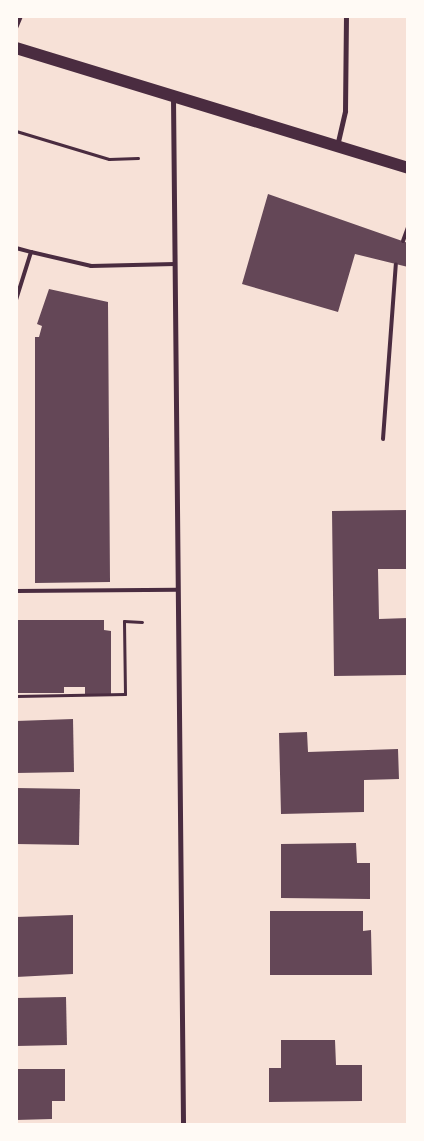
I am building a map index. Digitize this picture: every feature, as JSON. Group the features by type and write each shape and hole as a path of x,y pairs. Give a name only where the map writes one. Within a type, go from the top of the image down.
{"main road":[{"path":"16,48 408,168"}],"street":[{"path":"337,146 345,111 346,16"},
{"path":"173,95 183,1125"}],"lane":[{"path":"16,28 21,16"},
{"path":"271,16 292,16"},
{"path":"403,241 408,227"},
{"path":"16,248 91,266 175,264"},
{"path":"16,300 31,252"},
{"path":"383,439 396,264"},
{"path":"16,591 178,590"}],"path":[{"path":"16,131 110,158 138,158"},
{"path":"16,696 124,694 124,621 142,622"}],"building":[{"path":"268,194 408,243 408,267 355,254 338,312 242,284"},
{"path":"49,289 108,302 110,582 35,583 35,337 39,337 42,326 37,324"},
{"path":"408,510 408,569 378,569 379,619 408,618 408,675 334,676 332,511"},
{"path":"16,620 104,620 104,630 111,631 111,694 85,694 85,687 64,687 64,693 16,693"},
{"path":"73,719 74,772 16,773 16,721"},
{"path":"307,732 308,752 398,749 399,779 364,780 364,812 281,814 279,733"},
{"path":"16,788 80,789 79,845 16,844"},
{"path":"356,843 357,863 370,863 370,899 281,898 281,844"},
{"path":"270,911 363,911 363,931 371,930 372,975 270,975"},
{"path":"73,915 73,974 16,977 16,917"},
{"path":"66,997 67,1045 16,1046 16,998"},
{"path":"281,1040 335,1040 336,1065 362,1065 362,1101 269,1102 269,1068 281,1068"},
{"path":"16,1069 65,1069 65,1101 52,1101 52,1119 16,1120"}]}
